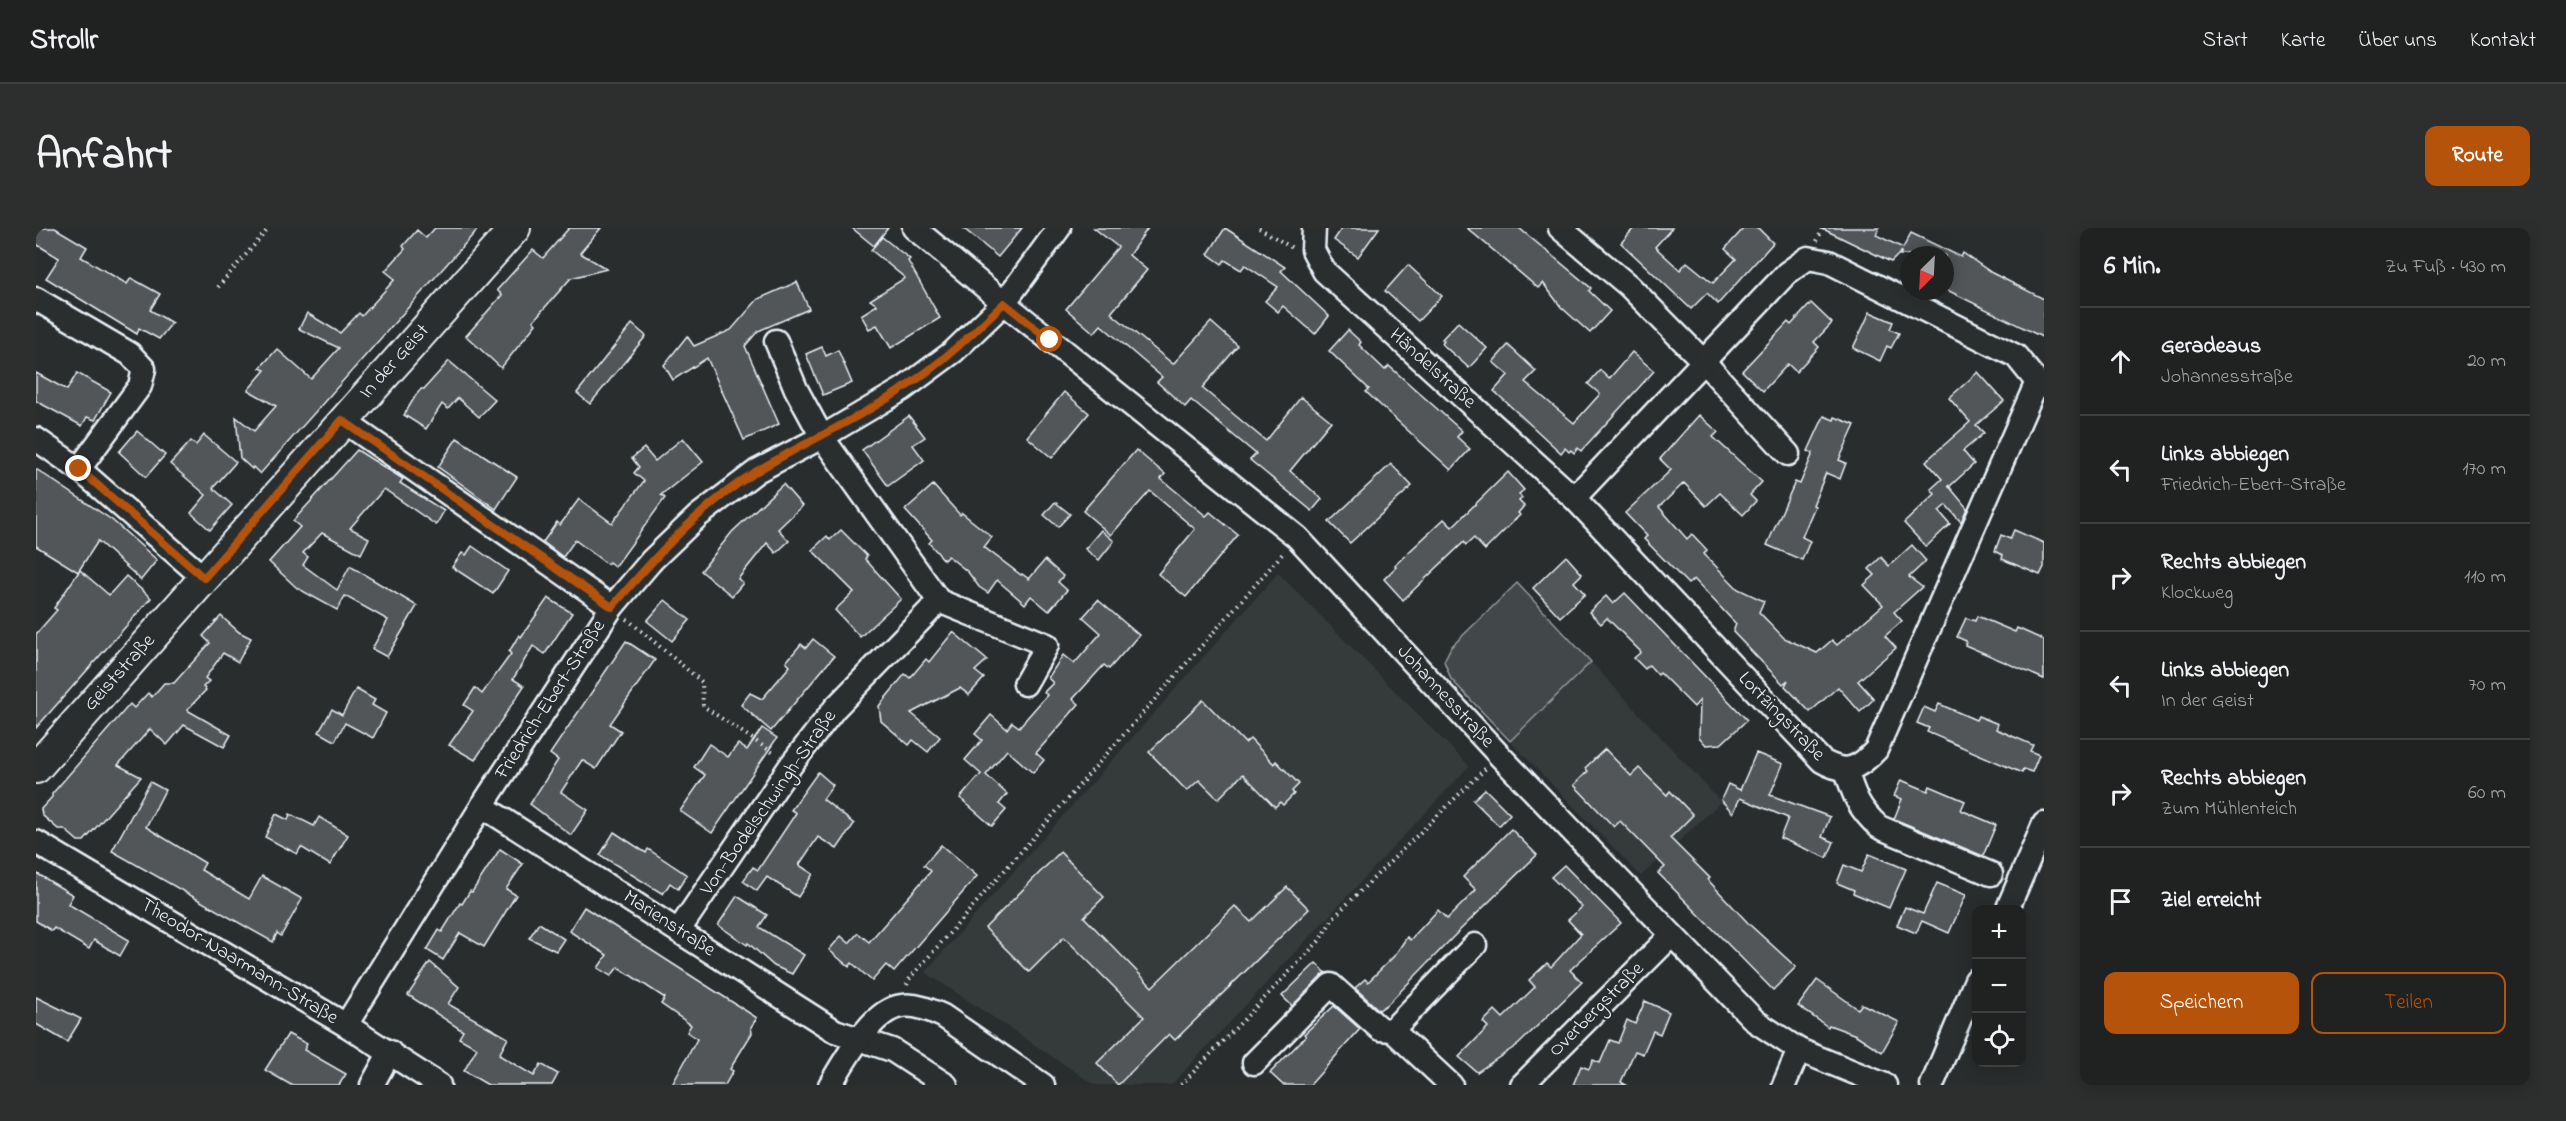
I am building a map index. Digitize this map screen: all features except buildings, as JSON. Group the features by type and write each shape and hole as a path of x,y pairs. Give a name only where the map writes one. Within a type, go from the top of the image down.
{"main road":[{"name":"In der Geist","path":"204,578 515,228"},
{"name":"Geiststraße","path":"36,768 204,578"}],"street":[{"name":"Johannesstraße","path":"914,228 1004,303 1297,537 1499,755 1755,1021 1799,1050 1885,1085"},
{"name":"Friedrich-Ebert-Straße","path":"346,1025 482,806 612,607 652,560 698,516 757,471 822,437 903,389 953,352 1004,303 1059,228"},
{"path":"1560,228 1629,286 1704,362 1788,454"},
{"name":"Händelstraße","path":"1314,239 1324,271 1574,498"},
{"name":"Lortzingstraße","path":"1808,258 1829,262 2016,356 2041,382 1876,750 1864,763 1846,770 1833,768 1822,761 1574,498 1787,273 1808,258"},
{"path":"36,299 130,354 144,369 140,386 79,469"},
{"path":"776,341 796,389 822,437 939,601 1047,645 1025,684"},
{"path":"342,420 612,607"},
{"path":"36,439 79,469 204,578"},
{"name":"Von-Bodelschwingh-Straße","path":"679,930 791,765 836,708 939,601"},
{"path":"1846,770 1854,796 1864,814 1879,827 1991,874"},
{"name":"Marienstraße","path":"482,806 835,1031 892,1050 946,1085"},
{"path":"2009,905 2044,824"},
{"name":"Theodor-Naarmann-Straße","path":"36,842 346,1025 439,1085"},
{"name":"Overbergstraße","path":"1522,1085 1672,935"},
{"path":"1392,1030 1475,945"},
{"path":"1254,1063 1331,985 1380,1029 1392,1030 1451,1085"},
{"path":"1932,1085 1972,992"},
{"path":"830,1085 858,1039 879,1018 900,1006 928,1008 943,1016 1031,1082"},
{"path":"1784,1085 1799,1050"},
{"path":"372,1085 390,1052"}],"path":[{"path":"218,287 269,228"},
{"path":"1259,228 1292,249 1314,239"},
{"path":"900,1006 910,978 1297,537"},
{"path":"612,607 702,682 704,706 791,765"},
{"path":"1180,1085 1319,941 1334,918 1499,755"}],"shaded area":[{"path":"1278,573 1469,766 1171,1085 1095,1085 925,972"},
{"path":"1517,583 1591,662 1510,741 1451,679 1444,661 1451,647"},
{"path":"1591,662 1721,802 1641,876 1510,741"}],"route":[{"path":"79,469 204,578 342,420 612,607 652,560 698,516 726,494 757,471 822,437 903,389 953,352 1004,303 1050,340"}]}
